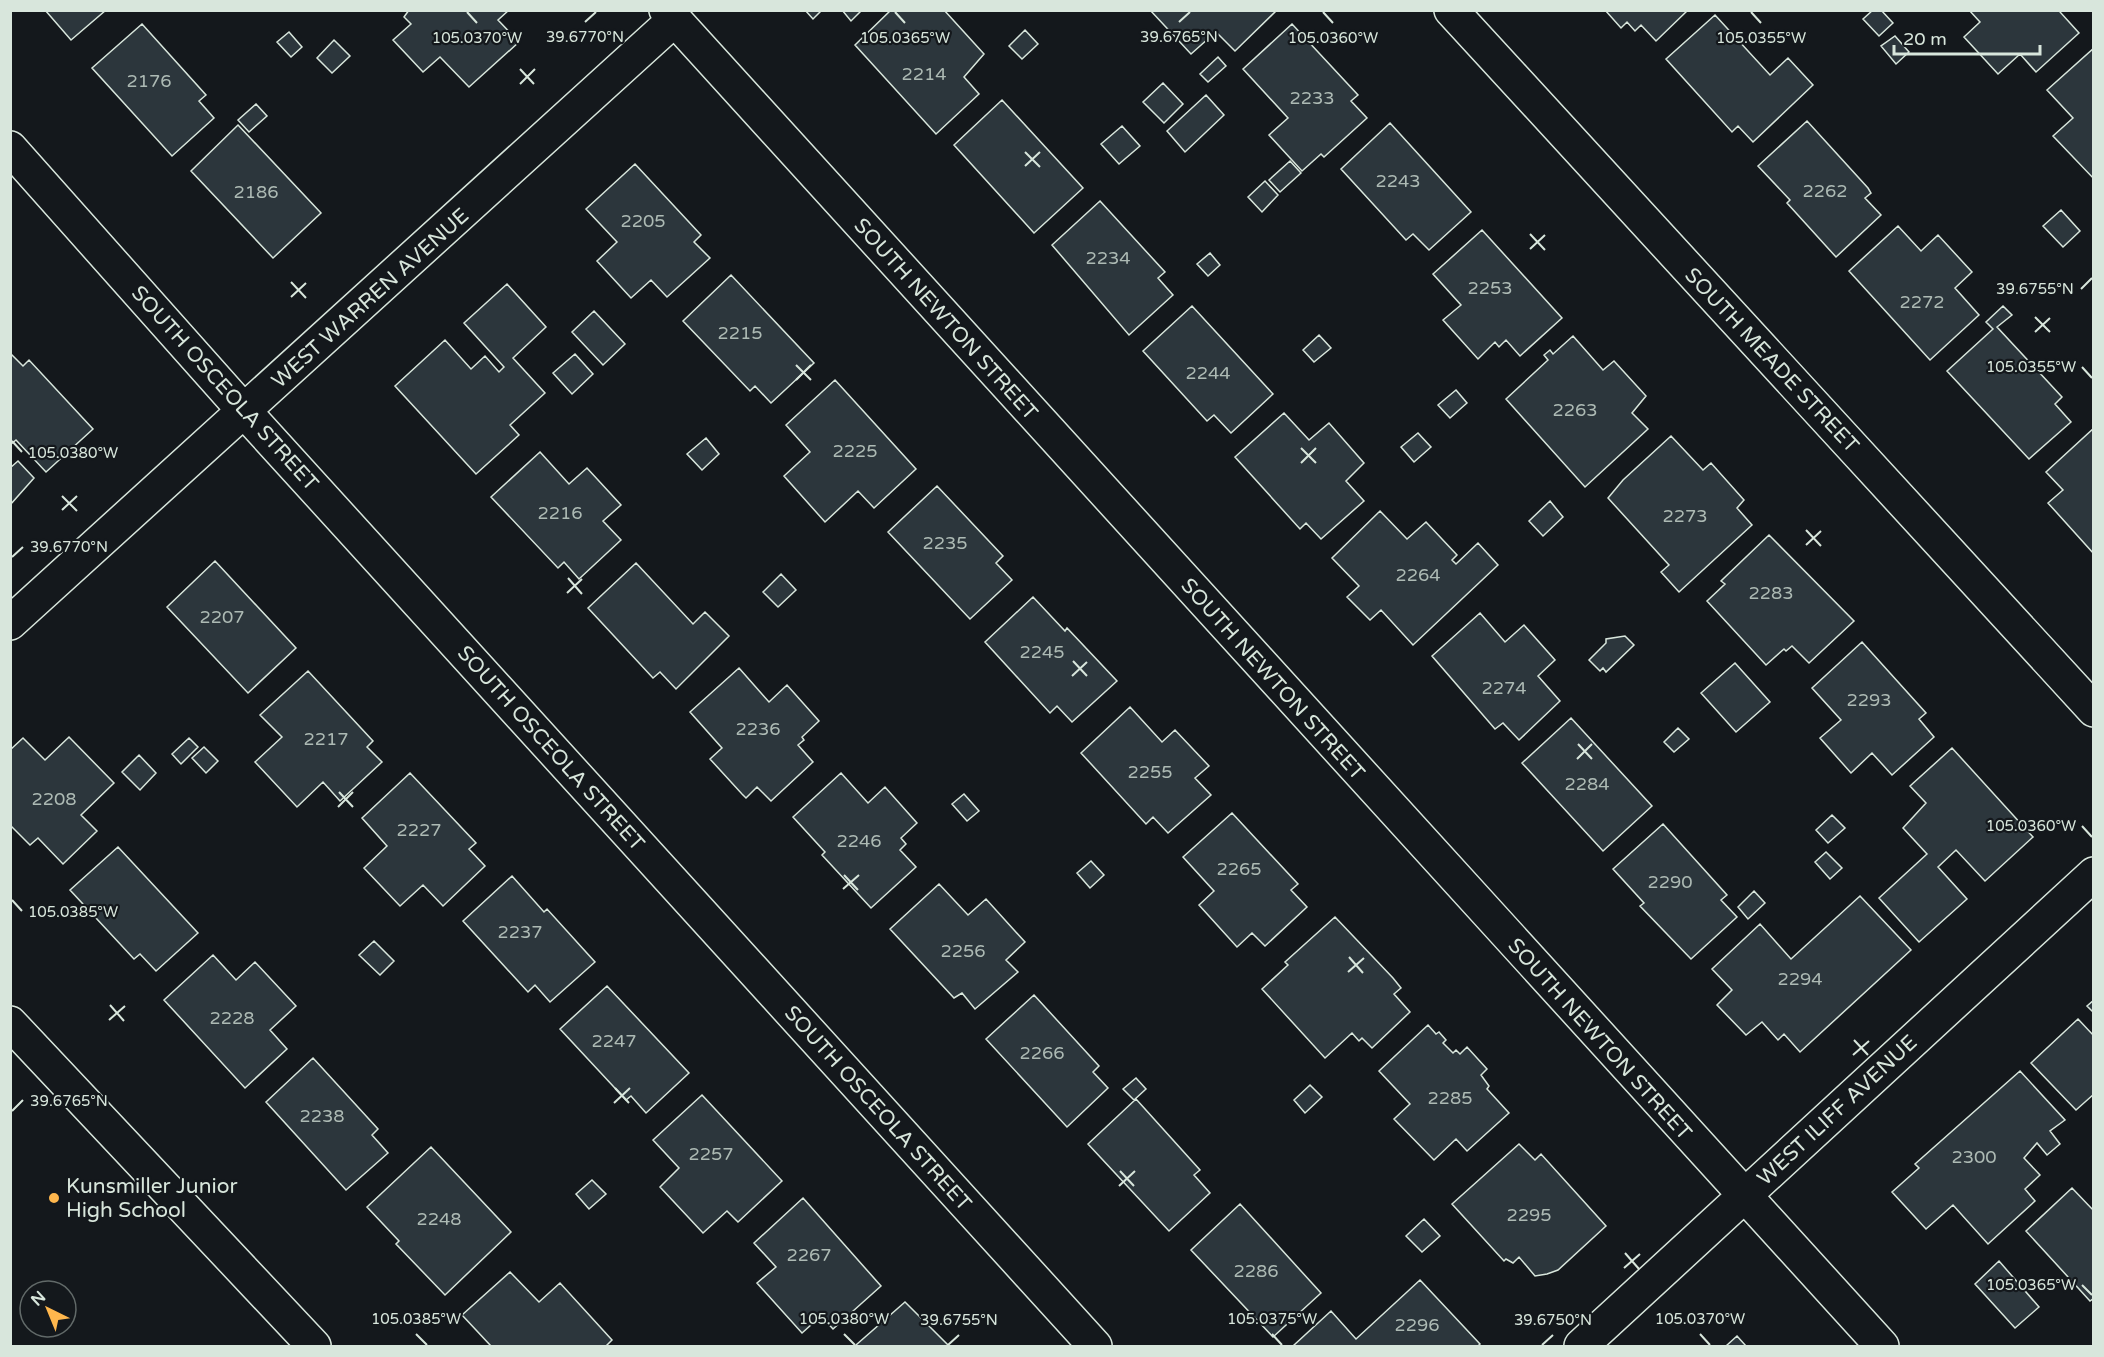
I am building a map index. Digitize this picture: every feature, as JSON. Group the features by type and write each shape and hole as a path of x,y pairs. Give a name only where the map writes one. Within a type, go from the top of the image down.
{"street":[{"name":"SOUTH MEADE STREET","path":"1450,10 2094,710"},
{"name":"WEST WARREN AVENUE","path":"10,623 245,412 670,15"},
{"name":"SOUTH NEWTON STREET","path":"670,15 1743,1197 1882,1347"},
{"name":"SOUTH OSCEOLA STREET","path":"10,148 245,412 1095,1347"},
{"name":"WEST ILIFF AVENUE","path":"1581,1347 2094,874"},
{"path":"10,1023 314,1347"}],"building":[{"path":"45,10 106,10 71,40"},
{"path":"409,10 509,10 498,20 519,42 469,87 440,57 423,72 393,40 411,24 404,17"},
{"path":"805,10 822,10 813,19"},
{"path":"842,10 862,10 851,21"},
{"path":"891,10 944,10 984,54 964,77 979,94 936,134 855,45"},
{"path":"1150,10 1277,10 1235,51 1218,34 1211,40 1209,38 1191,54"},
{"path":"1605,10 1688,10 1656,41 1641,25 1635,31 1627,22 1621,28"},
{"path":"1873,10 1881,10 1893,23 1879,36 1863,19"},
{"path":"1969,10 2061,10 2060,12 2079,33 2036,72 2020,54 1998,74 1964,37 1980,22"},
{"path":"1715,15 1770,75 1788,58 1813,85 1753,142 1738,126 1732,132 1666,59"},
{"path":"142,24 206,95 199,101 214,118 172,156 92,68"},
{"path":"1292,24 1358,95 1351,101 1367,118 1324,157 1321,154 1302,171 1269,135 1288,118 1243,69"},
{"path":"1025,30 1038,44 1022,59 1009,46"},
{"path":"289,32 302,47 291,57 277,42"},
{"path":"1895,36 1909,52 1896,64 1881,46"},
{"path":"334,40 350,56 332,73 317,58"},
{"path":"2094,48 2094,179 2053,136 2073,118 2047,90"},
{"path":"1218,57 1226,66 1208,82 1200,74"},
{"path":"1163,83 1183,104 1164,123 1143,102"},
{"path":"1206,95 1224,115 1185,152 1167,131"},
{"path":"1002,100 1083,188 1034,233 954,145"},
{"path":"256,104 267,116 249,132 238,120"},
{"path":"1807,121 1868,188 1871,193 1865,198 1881,215 1836,257 1787,203 1790,200 1758,166"},
{"path":"1390,123 1471,212 1429,250 1413,234 1406,240 1341,169"},
{"path":"238,125 321,213 273,258 191,171"},
{"path":"1122,126 1140,146 1119,164 1101,144"},
{"path":"1290,161 1301,173 1280,192 1269,180"},
{"path":"635,164 701,235 694,242 710,258 667,297 651,280 631,298 597,261 617,242 586,209"},
{"path":"1265,181 1278,195 1262,212 1248,197"},
{"path":"1100,201 1165,272 1158,278 1173,295 1129,335 1052,245"},
{"path":"2061,210 2080,231 2063,247 2043,226"},
{"path":"1898,226 1921,251 1938,235 1972,272 1955,288 1979,315 1930,360 1849,271"},
{"path":"1482,230 1562,318 1520,356 1506,340 1499,347 1495,342 1478,359 1443,320 1461,305 1433,274"},
{"path":"1210,253 1220,265 1208,276 1197,264"},
{"path":"731,275 814,363 771,403 755,386 750,391 683,321"},
{"path":"507,284 546,327 513,358 545,393 510,425 519,435 476,474 395,386 445,340 471,369 485,356 499,372 504,367 464,323"},
{"path":"1192,306 1273,394 1231,433 1214,415 1207,421 1143,351"},
{"path":"2003,306 2012,315 1997,327 2062,397 2055,404 2071,422 2029,459 1947,371 1993,329 1986,322"},
{"path":"594,311 625,344 603,365 572,332"},
{"path":"1319,335 1331,348 1314,362 1303,350"},
{"path":"1573,336 1603,370 1614,361 1646,396 1632,413 1648,429 1585,487 1506,399 1548,360 1544,355 1550,350 1553,354"},
{"path":"10,353 23,366 29,360 93,429 46,472 16,440 10,445"},
{"path":"575,354 593,374 572,394 553,373"},
{"path":"835,380 916,469 874,508 858,491 825,522 784,476 810,452 786,425"},
{"path":"1456,390 1467,403 1450,418 1438,405"},
{"path":"1284,413 1309,440 1329,423 1364,463 1346,481 1364,501 1321,539 1306,523 1300,529 1235,457"},
{"path":"2094,428 2094,554 2048,503 2063,490 2046,472"},
{"path":"1418,433 1431,447 1414,462 1401,447"},
{"path":"1671,436 1703,470 1711,463 1744,500 1737,508 1752,525 1679,592 1661,572 1669,565 1608,498 1623,480"},
{"path":"706,438 719,454 702,470 687,454"},
{"path":"540,452 569,484 587,468 621,505 603,521 621,540 579,579 564,562 558,568 491,497"},
{"path":"18,461 34,478 10,505 10,468"},
{"path":"937,486 1003,556 996,563 1012,580 970,619 888,532"},
{"path":"1550,501 1563,517 1543,536 1529,521"},
{"path":"1380,511 1407,539 1426,522 1457,555 1452,560 1456,564 1478,543 1498,565 1413,645 1381,610 1370,620 1347,597 1359,586 1332,558"},
{"path":"1769,535 1854,621 1809,663 1792,646 1786,651 1784,649 1766,665 1707,601 1725,584 1721,581"},
{"path":"215,561 296,648 248,693 167,607"},
{"path":"636,563 693,624 705,612 729,636 676,689 660,672 653,678 588,608"},
{"path":"781,574 796,590 778,607 763,592"},
{"path":"1033,597 1065,631 1067,628 1117,681 1072,722 1057,706 1050,713 985,642"},
{"path":"1480,613 1505,642 1524,625 1555,660 1538,676 1560,701 1519,740 1503,723 1495,729 1432,656"},
{"path":"1625,636 1634,645 1606,672 1603,668 1600,671 1589,660 1606,643 1606,639"},
{"path":"1862,642 1926,713 1919,719 1934,737 1892,775 1872,753 1851,773 1820,738 1841,720 1812,688"},
{"path":"1735,663 1770,702 1736,732 1701,693"},
{"path":"739,668 769,702 787,685 819,721 802,737 804,740 798,745 813,762 771,801 757,787 746,798 710,759 722,748 690,712"},
{"path":"308,671 373,741 367,747 382,762 340,801 323,782 297,807 255,762 282,737 260,715"},
{"path":"1130,707 1162,742 1175,730 1209,766 1195,778 1211,795 1168,833 1153,817 1146,824 1081,753"},
{"path":"1571,718 1652,806 1603,851 1522,763"},
{"path":"1678,728 1689,739 1674,752 1664,742"},
{"path":"69,737 114,783 81,815 97,831 63,864 38,838 30,845 10,825 10,750 23,738 45,760"},
{"path":"189,738 198,747 181,764 172,754"},
{"path":"204,747 218,761 206,773 192,758"},
{"path":"1952,748 2033,837 1985,881 1956,850 1938,867 1967,899 1919,942 1879,898 1927,854 1903,828 1926,803 1910,786"},
{"path":"139,755 156,773 140,790 122,772"},
{"path":"410,773 476,843 469,849 485,866 443,906 423,885 400,906 364,868 387,846 362,818"},
{"path":"841,773 868,803 885,787 917,823 901,838 906,844 900,850 916,867 871,908 822,855 825,852 793,817"},
{"path":"964,794 979,811 967,821 952,804"},
{"path":"1232,813 1298,884 1291,890 1307,907 1265,946 1252,933 1237,947 1199,905 1214,891 1183,857"},
{"path":"1832,815 1845,828 1828,843 1816,830"},
{"path":"1663,824 1727,895 1721,900 1737,917 1691,959 1640,906 1644,903 1613,869"},
{"path":"118,847 198,933 156,971 140,954 134,959 70,890"},
{"path":"1826,852 1842,868 1830,879 1815,862"},
{"path":"1091,861 1104,875 1090,888 1077,873"},
{"path":"512,876 544,912 547,909 595,962 550,1002 535,985 528,992 463,921"},
{"path":"939,884 968,915 986,899 1025,942 1006,960 1018,972 975,1009 962,993 954,998 890,929"},
{"path":"1754,891 1765,903 1748,919 1738,907"},
{"path":"1860,896 1911,950 1800,1052 1784,1034 1778,1040 1762,1022 1746,1035 1717,1005 1732,990 1712,969 1760,924 1791,959"},
{"path":"1335,917 1401,988 1394,994 1410,1012 1372,1048 1362,1038 1359,1041 1352,1033 1325,1058 1262,989 1288,965 1285,962"},
{"path":"374,941 394,961 380,975 359,955"},
{"path":"213,955 236,980 255,962 296,1006 270,1030 287,1049 245,1088 164,1000"},
{"path":"607,986 689,1073 646,1113 631,1096 626,1100 560,1029"},
{"path":"1034,995 1099,1066 1093,1072 1108,1088 1067,1127 986,1039"},
{"path":"2094,1000 2094,1013 2087,1006"},
{"path":"2078,1019 2094,1036 2094,1094 2076,1110 2031,1063"},
{"path":"1428,1025 1436,1034 1439,1032 1446,1040 1443,1043 1453,1053 1456,1050 1460,1054 1467,1047 1487,1069 1481,1075 1489,1086 1487,1089 1509,1113 1467,1151 1456,1139 1434,1160 1394,1119 1410,1104 1379,1071"},
{"path":"313,1058 378,1129 372,1135 388,1153 346,1190 266,1102"},
{"path":"2020,1071 2065,1120 2050,1131 2060,1144 2047,1155 2037,1143 2024,1158 2040,1175 2025,1189 2035,1201 1988,1244 1953,1205 1926,1229 1892,1192 1919,1168 1915,1164"},
{"path":"1136,1078 1146,1089 1134,1100 1123,1089"},
{"path":"1310,1085 1322,1097 1305,1113 1294,1100"},
{"path":"702,1095 782,1181 738,1222 727,1211 703,1233 660,1187 679,1168 653,1140"},
{"path":"1136,1099 1200,1170 1194,1175 1210,1193 1169,1231 1088,1144"},
{"path":"1519,1144 1535,1160 1541,1154 1606,1226 1558,1270 1547,1274 1535,1276 1519,1257 1513,1263 1506,1259 1504,1261 1452,1204"},
{"path":"431,1147 511,1232 445,1295 396,1244 399,1241 367,1207"},
{"path":"592,1180 606,1194 589,1209 576,1194"},
{"path":"2072,1188 2094,1211 2094,1298 2090,1301 2026,1231"},
{"path":"803,1198 881,1286 833,1329 821,1316 802,1333 757,1283 776,1267 754,1243"},
{"path":"1240,1204 1321,1293 1273,1337 1191,1250"},
{"path":"1424,1219 1440,1236 1422,1252 1406,1236"},
{"path":"1999,1261 2039,1307 2015,1328 1975,1284"},
{"path":"510,1272 539,1302 560,1283 612,1340 606,1346 491,1346 462,1315"},
{"path":"1420,1280 1480,1344 1478,1346 1293,1346 1331,1311 1356,1339"},
{"path":"905,1302 949,1346 856,1345"},
{"path":"1737,1336 1746,1346 1726,1346"}],"place":[{"name":"Kunsmiller Junior High School","path":"54,1198"}]}
